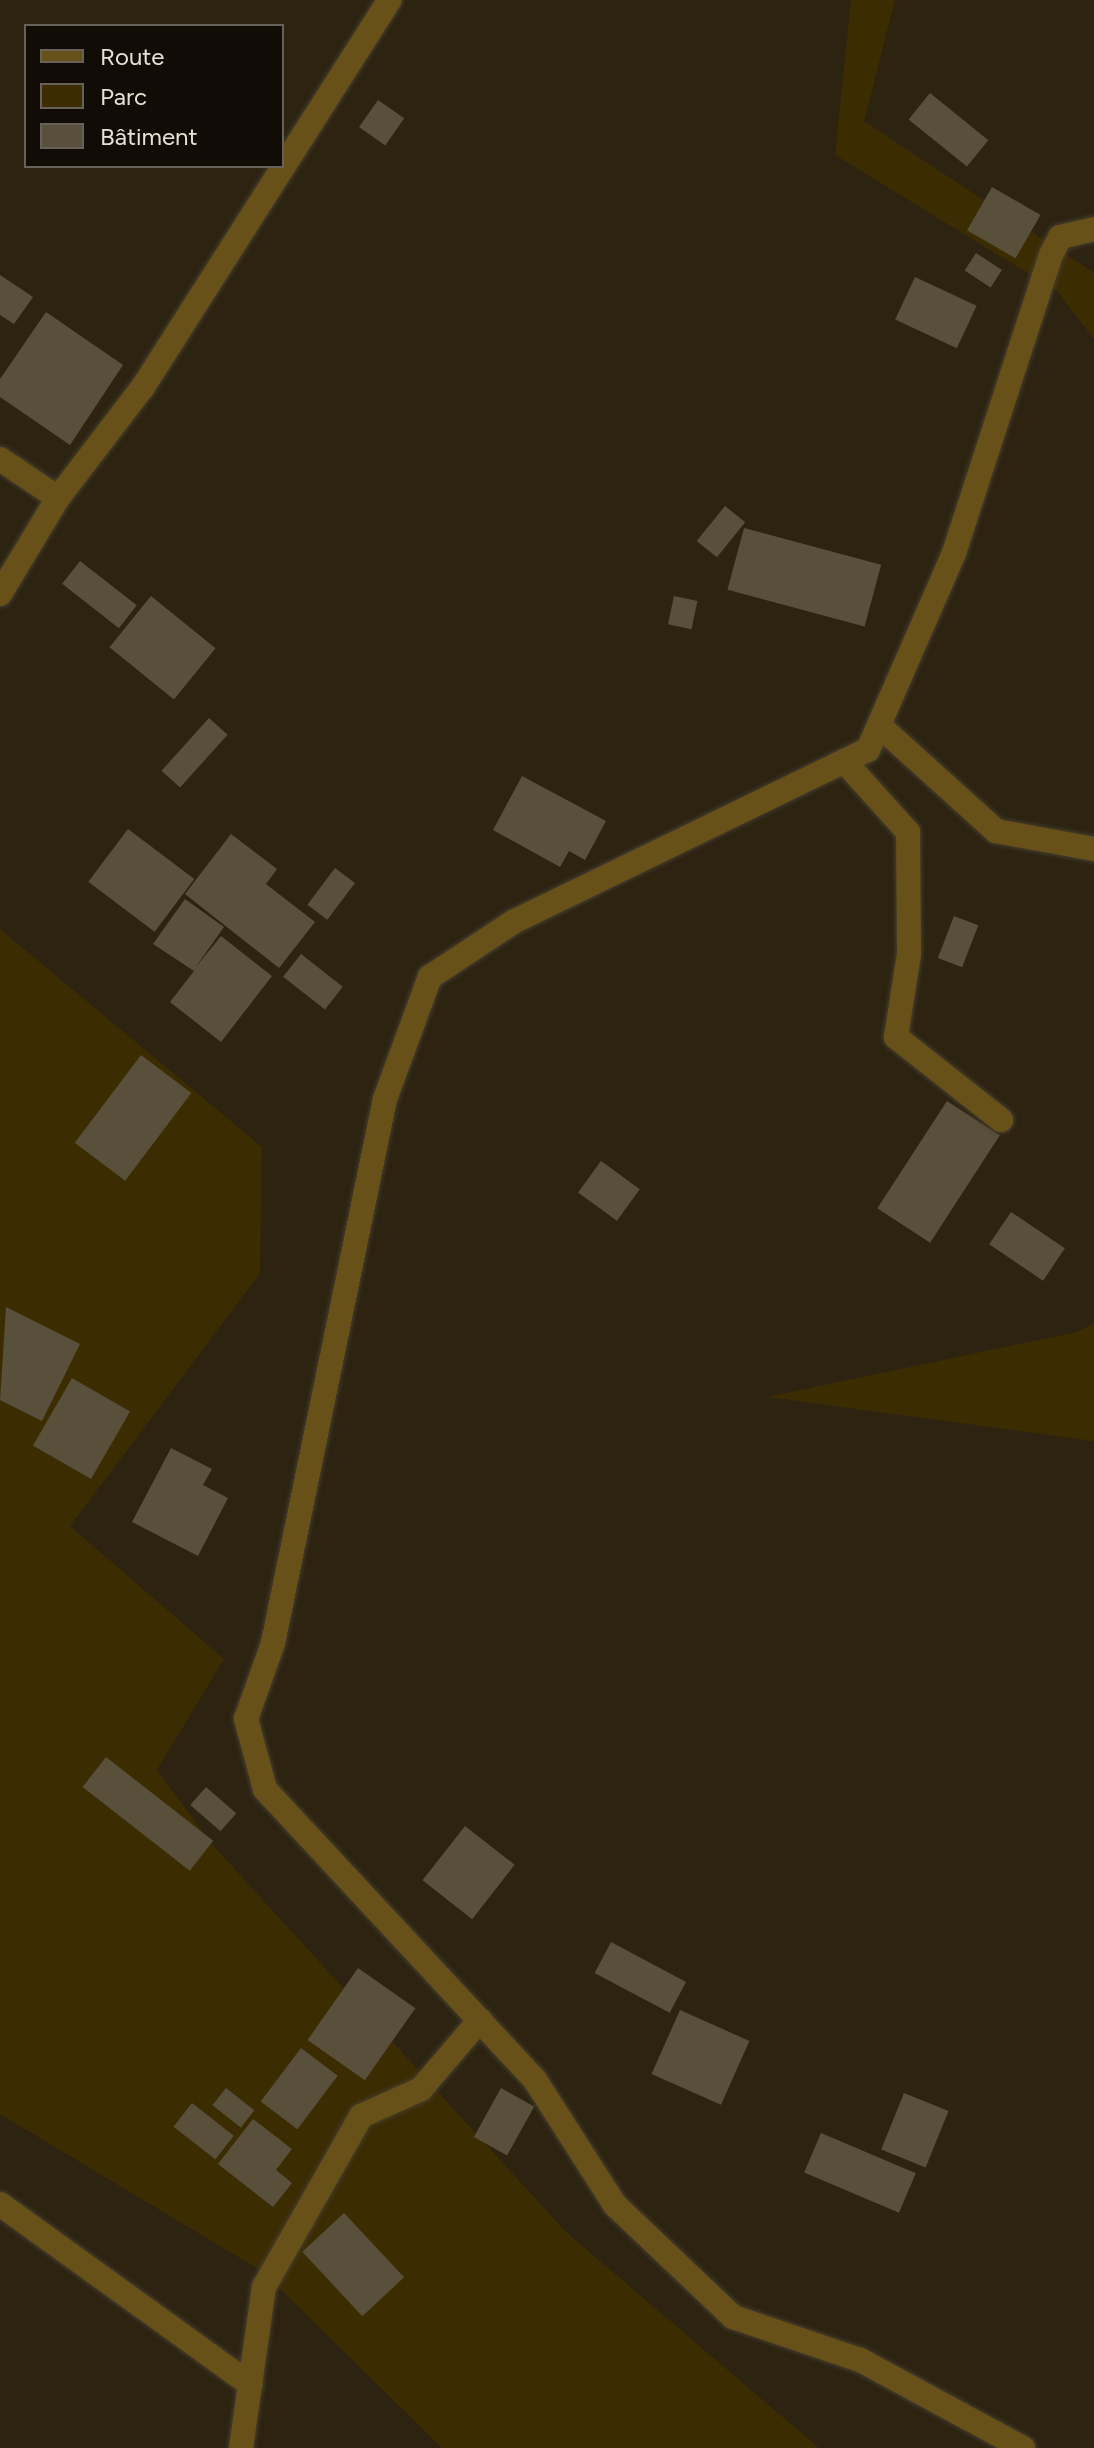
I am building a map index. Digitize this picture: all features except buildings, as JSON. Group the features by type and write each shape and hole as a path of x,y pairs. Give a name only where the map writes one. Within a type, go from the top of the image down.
{"street":[{"path":"284,166 390,0"},
{"path":"0,594 58,498 143,387 283,168"},
{"path":"1023,2448 860,2360 733,2317 615,2205 535,2080 265,1789 246,1719 273,1643 385,1099 430,977 453,956 868,750 882,728 954,553 1051,255 1060,237 1094,229"},
{"path":"0,459 58,498"},
{"path":"882,728 996,831 1094,849"},
{"path":"844,761 908,832 909,954 896,1037 1001,1120"},
{"path":"241,2448 264,2287 361,2116 421,2089 480,2020"},
{"path":"0,2204 251,2385"}],"green space":[{"path":"851,0 895,0 864,121 1094,273 1094,339 1057,291 835,155"},
{"path":"0,929 262,1147 260,1273 70,1526 224,1659 157,1770 210,1842 566,2232 819,2448 442,2448 263,2272 0,2114"},
{"path":"1094,1323 1094,1441 767,1397 1077,1332"}]}
